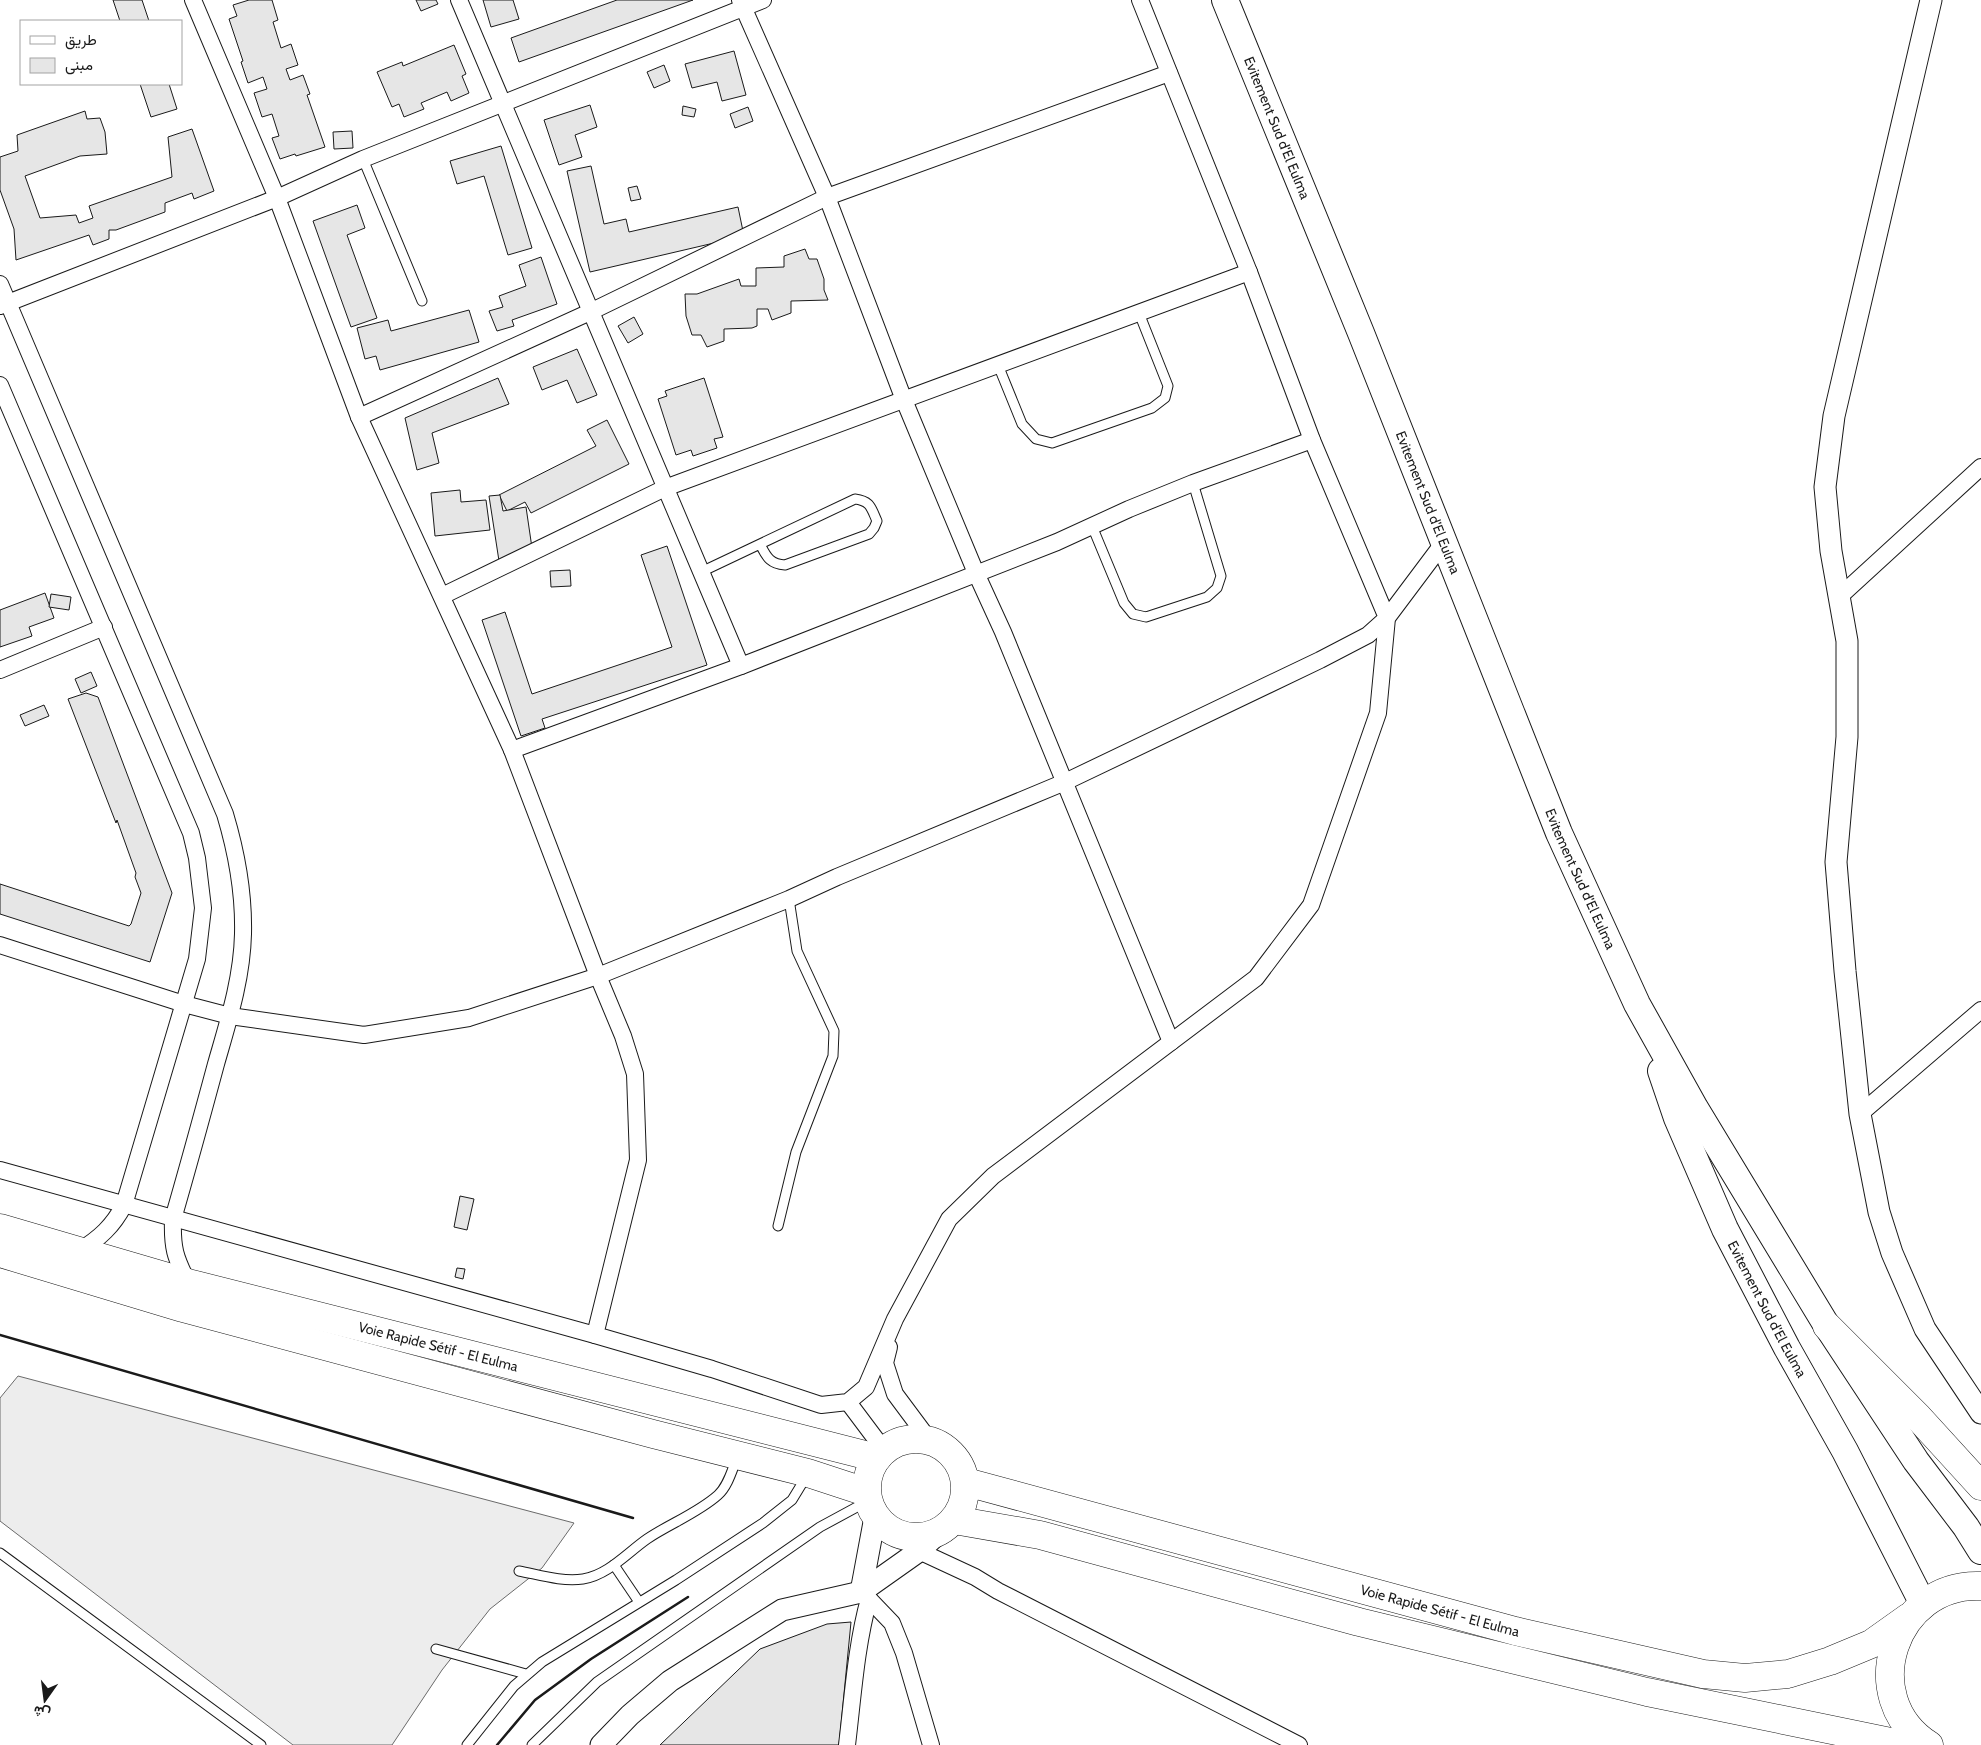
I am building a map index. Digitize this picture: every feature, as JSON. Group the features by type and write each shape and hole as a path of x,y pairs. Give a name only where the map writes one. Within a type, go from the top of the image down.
{"highway":[{"name":"Voie Rapide Sétif - El Eulma","path":"0,1228 188,1283 881,1454"},
{"name":"Voie Rapide Sétif - El Eulma","path":"0,1253 183,1308 808,1473 870,1503"},
{"path":"1827,1326 1918,1417 1981,1486"},
{"path":"914,1439 930,1441 944,1448 956,1459 966,1482 962,1505 948,1525 924,1537 906,1537 889,1530 870,1503 866,1482 872,1464 881,1454 898,1442 914,1439"},
{"name":"Voie Rapide Sétif - El Eulma","path":"966,1482 1515,1631 1703,1674 1746,1678 1788,1674 1830,1661 1871,1644 1937,1595 1954,1589 1981,1586"},
{"name":"Voie Rapide Sétif - El Eulma","path":"948,1525 1040,1535 1359,1622 1637,1689 1905,1745"},
{"path":"1916,1611 1897,1636 1890,1658 1890,1681 1895,1703 1906,1723 1921,1740 1929,1745"}],"main road":[{"name":"Evitement Sud d'El Eulma","path":"1225,0 1361,333 1559,833 1637,1004 1695,1108 1827,1326 1916,1461 1966,1527 1981,1551"},
{"name":"Evitement Sud d'El Eulma","path":"1637,1004 1677,1118 1725,1229 1787,1348 1845,1451 1916,1611"}],"street":[{"path":"193,0 277,198 359,417 512,750 598,976 623,1036 635,1074 638,1160 595,1336"},
{"path":"459,0 741,666"},
{"path":"4,305 277,198 363,159 503,104 742,4 763,0"},
{"path":"0,1170 712,1369 821,1404 848,1402 866,1387 895,1319 949,1219 993,1176 1256,978 1311,905 1378,713 1386,618 1312,440 1249,272 1140,0"},
{"path":"1931,0 1834,416 1825,487 1831,551 1847,641 1847,737 1836,862 1860,1114 1879,1212 1892,1254 1907,1292 1925,1329 1981,1413"},
{"path":"742,4 827,196 904,400 976,573 1003,632 1171,1042"},
{"path":"359,417 590,312 827,196 1169,73"},
{"path":"442,596 666,488 1249,272"},
{"path":"0,284 4,305 225,814 234,844 243,904 241,965 230,1016 173,1219 173,1247 176,1259 188,1283"},
{"path":"0,385 191,833 198,858 202,908 201,934 197,959 124,1205 108,1230 79,1251"},
{"path":"512,750 741,666 1057,542 1193,483 1312,440"},
{"path":"1839,597 1981,467"},
{"path":"0,945 184,1004 230,1016 364,1035 469,1018 598,976 789,899 837,877 1065,782 1320,660 1368,635 1386,618 1444,542"},
{"path":"0,670 104,627"},
{"path":"1860,1114 1981,1010"},
{"path":"895,1319 885,1363 895,1394 930,1441"},
{"path":"848,1402 881,1454"},
{"path":"847,1745 865,1595 870,1503"},
{"path":"601,1745 630,1715 670,1681 782,1610 865,1595 948,1525"},
{"path":"919,1551 1299,1745"},
{"path":"865,1595 892,1623 904,1653 931,1745"}],"lane":[{"path":"363,159 422,301"},
{"path":"998,365 1022,424 1036,439 1052,443 1152,408 1165,398 1168,386 1139,313"},
{"path":"1092,526 1124,603 1134,614 1146,616 1207,597 1217,588 1221,576 1193,483"},
{"path":"701,572 761,546 855,500 865,500 871,506 877,521 874,528 868,534 786,565 775,564 766,558 761,546"},
{"path":"778,1226 796,1152 832,1056 834,1031 797,951 789,899"},
{"path":"519,1571 565,1580 584,1579 614,1565 646,1540 720,1494 738,1456"},
{"path":"467,1745 526,1674 542,1662 763,1523 792,1500 808,1473"},
{"path":"532,1745 597,1682 820,1526 870,1503"},
{"path":"0,1553 261,1745"},
{"path":"614,1565 640,1602"},
{"path":"436,1649 526,1674"}],"shaded area":[{"path":"18,1376 574,1523 542,1568 490,1609 442,1670 392,1745 293,1745 0,1521 0,1398"}],"building":[{"path":"113,0 142,0 149,20 120,20"},
{"path":"249,0 272,0 278,20 273,22 281,48 291,44 298,65 286,69 290,80 303,75 310,94 307,95 325,147 280,159 272,138 279,136 272,114 262,117 254,93 267,89 263,77 248,83 229,19 237,16 233,5"},
{"path":"416,0 436,0 438,4 421,11"},
{"path":"483,0 513,0 519,19 491,27"},
{"path":"617,0 693,0 519,62 511,38"},
{"path":"454,45 466,74 462,76 469,93 451,101 447,92 421,103 424,109 404,117 399,104 392,107 377,72 402,62 403,66"},
{"path":"734,51 746,95 722,101 717,82 692,88 685,64"},
{"path":"664,65 670,81 654,88 647,72"},
{"path":"140,85 169,85 177,109 151,117"},
{"path":"590,105 597,127 575,135 582,157 559,165 544,120"},
{"path":"683,106 696,109 694,117 682,115"},
{"path":"748,107 753,121 735,128 730,114"},
{"path":"85,111 87,119 100,118 105,132 107,154 80,156 25,176 40,218 76,215 79,223 93,218 89,206 172,177 168,137 192,129 214,191 194,199 192,193 165,203 165,212 116,230 109,230 109,239 93,245 89,235 16,260 14,229 0,190 0,157 18,151 17,135"},
{"path":"352,131 353,148 334,149 333,132"},
{"path":"501,146 532,248 508,255 484,176 457,184 450,161"},
{"path":"591,166 604,224 626,219 629,232 738,207 744,236 590,272 567,171"},
{"path":"637,186 641,199 631,201 628,188"},
{"path":"357,205 365,228 347,235 377,318 351,327 313,221"},
{"path":"805,249 809,259 817,259 824,279 824,290 828,300 791,301 791,313 772,320 768,309 757,309 757,326 752,328 724,329 724,341 707,347 701,335 692,335 686,316 685,294 697,294 739,279 741,286 756,286 756,268 784,267 784,256"},
{"path":"541,257 557,304 512,320 514,326 497,331 489,311 503,307 499,296 526,286 519,265"},
{"path":"469,310 479,342 380,370 376,356 365,359 357,328 388,320 391,331"},
{"path":"634,317 643,334 628,343 618,326"},
{"path":"577,349 597,395 577,403 567,380 542,390 533,367"},
{"path":"498,378 509,404 432,433 439,463 417,470 405,418"},
{"path":"704,378 723,437 714,439 717,448 693,456 691,450 676,455 658,399 667,396 665,391"},
{"path":"607,420 629,464 531,513 525,502 507,511 499,495 596,446 587,430"},
{"path":"460,490 461,502 486,500 490,530 435,536 431,493"},
{"path":"500,495 503,511 526,507 532,548 499,561 489,496"},
{"path":"667,546 707,665 542,719 545,728 521,736 482,620 505,612 532,694 672,647 641,555"},
{"path":"570,570 571,586 551,587 550,571"},
{"path":"45,593 54,618 29,627 32,636 0,647 0,610"},
{"path":"51,594 71,597 69,610 49,607"},
{"path":"91,672 97,686 81,693 75,679"},
{"path":"86,693 98,697 172,893 150,962 0,914 0,884 129,926 131,924 141,893 135,877 136,873 117,820 116,823 68,699"},
{"path":"44,705 49,716 25,726 20,715"},
{"path":"460,1196 474,1199 467,1230 454,1227"},
{"path":"457,1268 465,1269 463,1279 455,1277"},
{"path":"851,1622 839,1745 660,1745 760,1649 827,1624"}],"wall":[{"path":"0,1335 633,1518"},
{"path":"497,1745 535,1700 591,1659 688,1597"}]}
